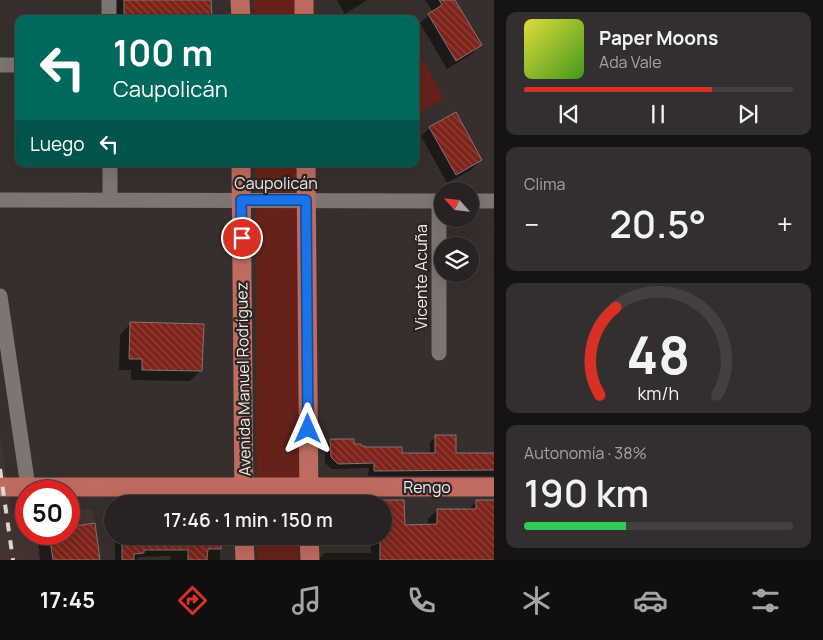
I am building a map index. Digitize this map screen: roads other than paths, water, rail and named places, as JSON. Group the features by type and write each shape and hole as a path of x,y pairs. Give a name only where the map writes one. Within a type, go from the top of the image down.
{"main road":[{"path":"240,0 240,15"},
{"path":"304,0 304,15"},
{"name":"Avenida Manuel Rodríguez","path":"241,167 244,495"},
{"path":"306,167 308,495"},
{"name":"Rengo","path":"0,487 15,487"},
{"name":"Rengo","path":"329,495 494,487"},
{"name":"Rengo","path":"80,489 244,495"},
{"path":"244,545 245,560"},
{"path":"310,545 310,560"}],"street":[{"path":"109,0 109,15"},
{"path":"0,65 15,65"},
{"path":"110,167 110,200"},
{"name":"Caupolicán","path":"0,200 434,201"},
{"path":"479,201 494,201"},
{"name":"Vicente Acuña","path":"439,353 441,228"},
{"path":"0,296 27,480"}],"railway":[{"path":"0,469 13,560"}]}
